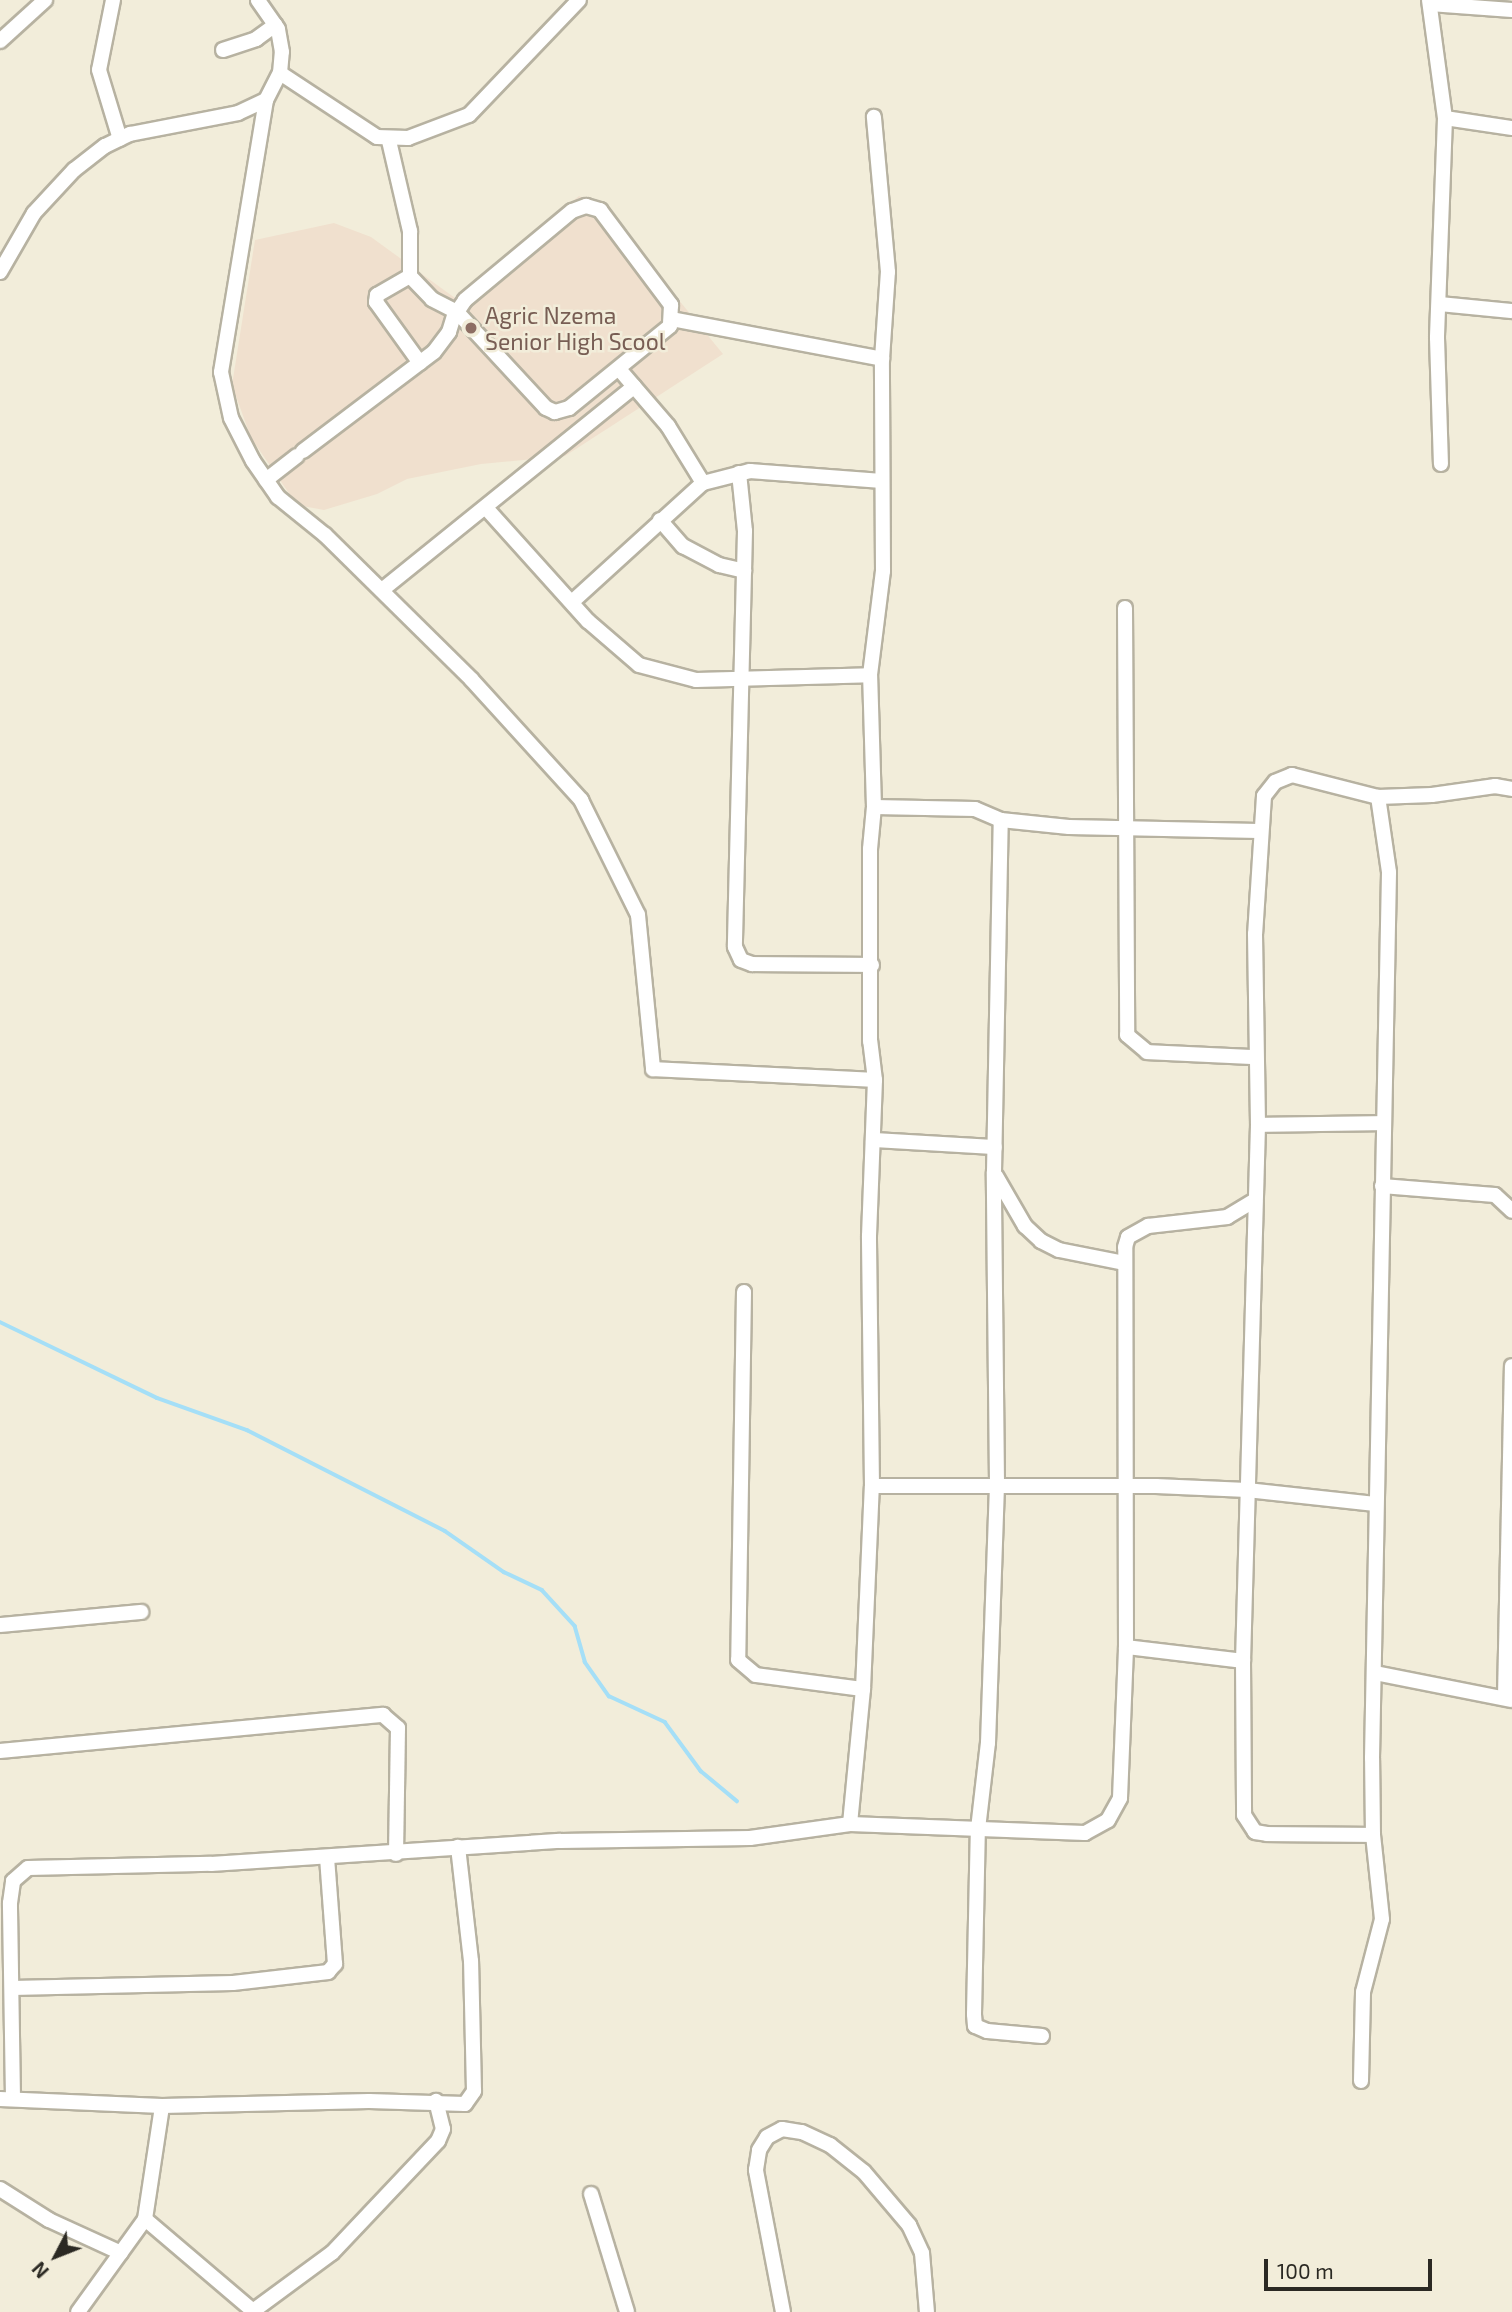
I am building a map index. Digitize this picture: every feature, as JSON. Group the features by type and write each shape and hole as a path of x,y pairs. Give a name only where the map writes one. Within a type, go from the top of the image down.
{"street":[{"path":"0,41 45,0"},
{"path":"113,0 99,70 120,139"},
{"path":"258,0 275,25 282,52 280,73 266,100 221,372 231,418 265,480 278,497 325,534 382,590 581,800 638,915 644,941 653,1069 875,1080"},
{"path":"389,141 469,116 579,0"},
{"path":"1441,464 1439,304 1445,118 1429,2 1512,10"},
{"path":"223,50 256,38 275,25"},
{"path":"265,480 419,363 449,332 457,312 536,241 586,205 600,210 617,231 671,305 671,319 657,340 569,408 555,412 528,390 457,312 432,299 410,276 410,230 389,141 280,73"},
{"path":"0,272 34,213 74,170 120,139 238,113 266,100"},
{"path":"850,1824 863,1689 872,1486 869,1278 875,1080 870,1052 870,849 874,807 870,675 883,571 882,359 888,272 874,117"},
{"path":"1445,118 1512,128"},
{"path":"410,276 377,295 376,302 419,363"},
{"path":"1439,304 1512,311"},
{"path":"671,319 882,359"},
{"path":"619,369 668,426 703,483"},
{"path":"382,590 487,509 634,387"},
{"path":"572,602 703,483 738,473 794,472 882,481"},
{"path":"738,473 744,570 743,682 733,894 737,953 752,964 872,965"},
{"path":"487,509 572,602 639,665 675,677 743,682 870,675"},
{"path":"660,520 683,546 719,565 744,570"},
{"path":"1125,608 1127,1035 1147,1052 1255,1057"},
{"path":"1373,1835 1267,1834 1247,1826 1243,1661 1258,1125 1255,1057 1259,831 1264,796 1275,782 1292,775 1378,797 1432,795 1495,786 1512,789"},
{"path":"1361,2081 1363,1992 1381,1934 1373,1835 1375,1504 1389,872 1378,797"},
{"path":"874,807 975,809 1001,820 1126,830 1259,831"},
{"path":"1001,820 994,1172 997,1483 988,1743 978,1829 975,2026 1042,2036"},
{"path":"1258,1125 1383,1123"},
{"path":"873,1140 995,1147"},
{"path":"994,1172 1025,1226 1041,1241 1059,1250 1124,1263"},
{"path":"1382,1186 1495,1195 1512,1211"},
{"path":"458,1847 471,1961 474,2091 465,2104 436,2101 162,2106 7,2099 12,1988 10,1903 13,1881 23,1870 327,1858 458,1847 739,1839 850,1824 1085,1833 1108,1820 1120,1798 1126,1647 1124,1263 1128,1237 1137,1230 1237,1214 1254,1201"},
{"path":"744,1292 738,1660 756,1675 863,1689"},
{"path":"1375,1673 1509,1699 1512,1366"},
{"path":"872,1486 997,1483 1247,1490 1375,1504"},
{"path":"0,1625 141,1612"},
{"path":"1126,1647 1243,1661"},
{"path":"0,1751 383,1715 398,1728 396,1854"},
{"path":"12,1988 233,1983 303,1979 328,1972 335,1964 327,1858"},
{"path":"145,2219 252,2311 332,2252 421,2160 443,2129 436,2101"},
{"path":"78,2312 145,2219 162,2106"},
{"path":"783,2312 756,2170 759,2150 767,2137 782,2129 802,2132 830,2145 864,2172 909,2225 922,2253 927,2312"},
{"path":"0,2189 50,2220 121,2253"},
{"path":"591,2194 626,2312"}],"shaded area":[{"name":"Agric Nzema Senior High Scool","path":"579,196 605,210 723,354 565,456 481,464 407,479 377,494 324,510 297,505 251,438 232,385 255,240 334,223 371,237 455,298"}],"waterway":[{"path":"0,1322 157,1398 247,1430 445,1531 504,1572 542,1590 575,1626 585,1662 609,1696 665,1722 701,1771 737,1801"}],"place":[{"name":"Agric Nzema Senior High Scool","path":"471,328"}]}
